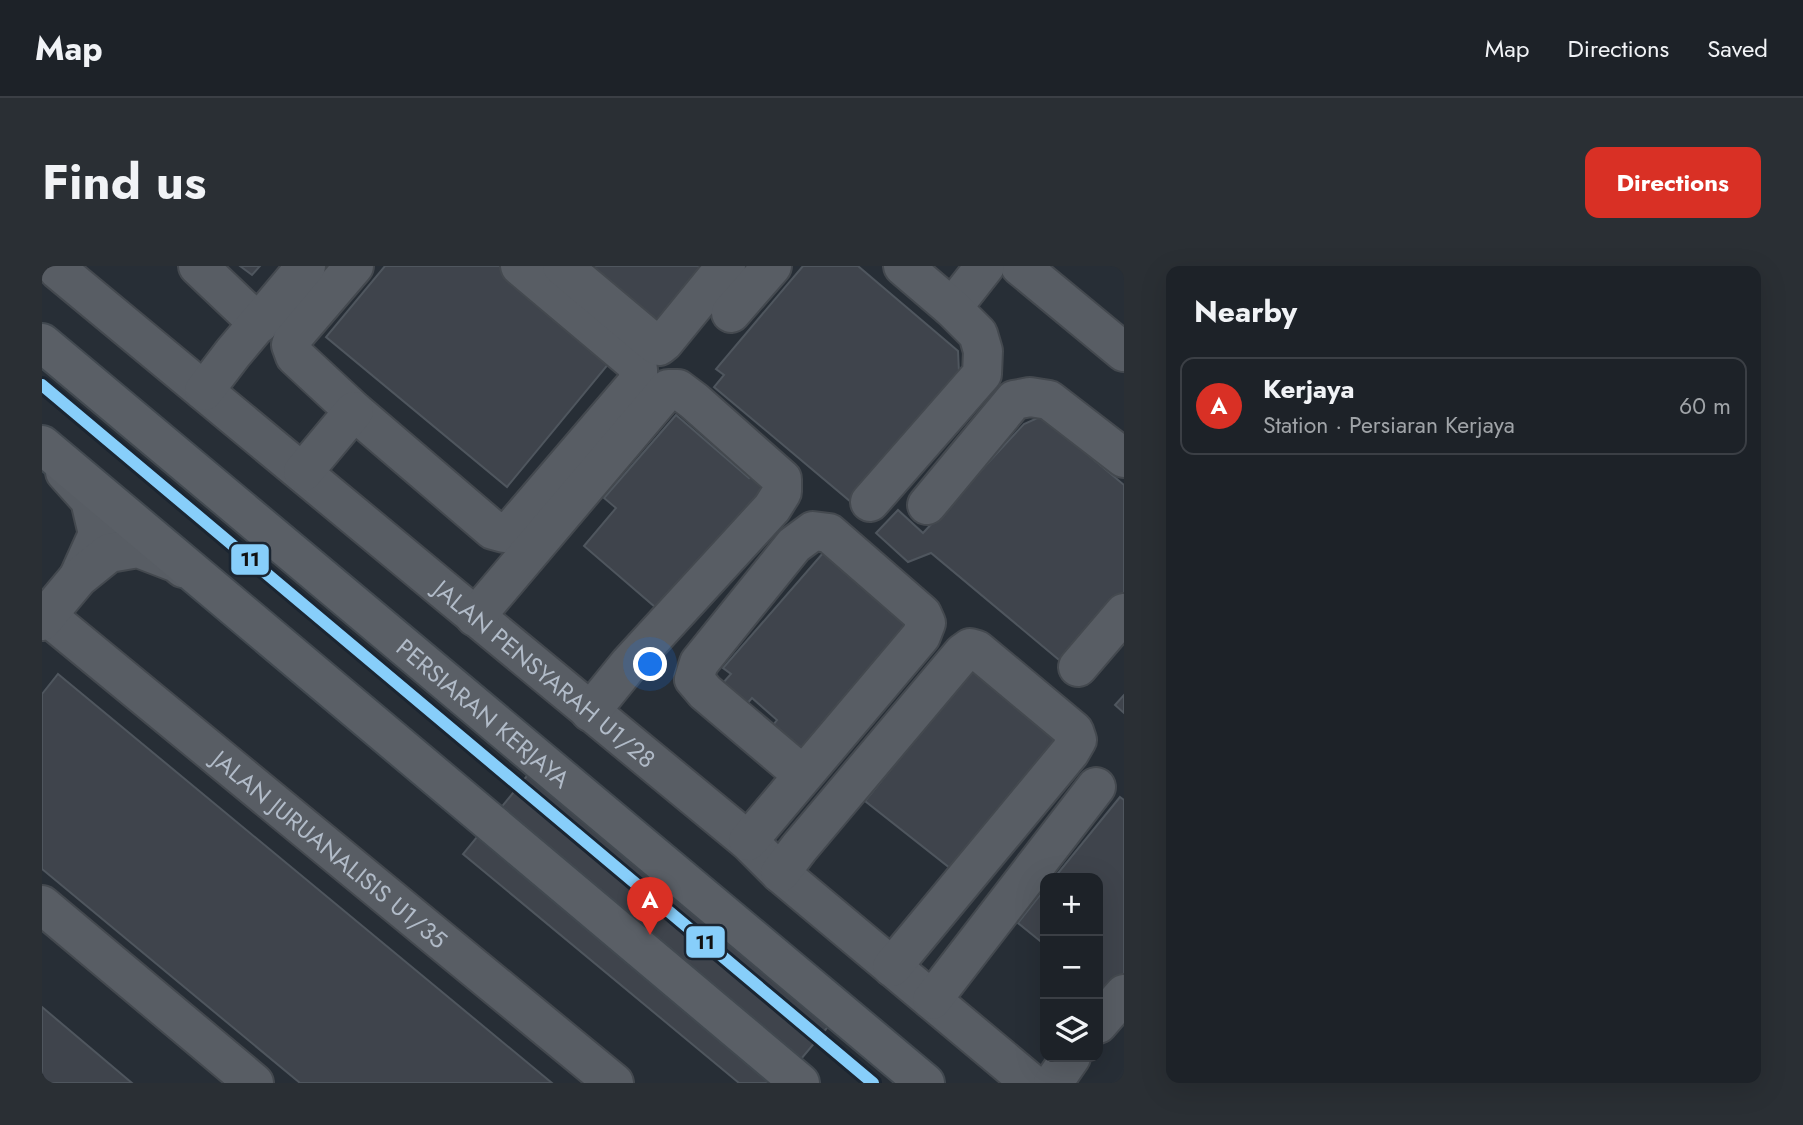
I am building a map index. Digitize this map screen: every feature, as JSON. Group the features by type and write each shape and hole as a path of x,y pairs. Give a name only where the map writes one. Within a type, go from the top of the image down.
{"main road":[{"path":"42,321 202,478"},
{"name":"PERSIARAN KERJAYA","path":"42,343 925,1083"},
{"path":"42,446 800,1083"}],"street":[{"name":"JALAN PENSYARAH U1/28","path":"56,266 475,617 748,841 780,873 1031,1083"},
{"path":"198,266 259,324"},
{"path":"204,391 306,266"},
{"path":"354,266 294,336 291,345 295,356 354,411 493,530 504,533 513,528 638,382 638,369 634,362 520,266"},
{"path":"562,266 659,346 726,266"},
{"path":"731,313 772,266"},
{"path":"870,502 982,374 983,351 978,334 903,266"},
{"path":"952,308 985,266"},
{"path":"1020,266 1124,352"},
{"path":"475,617 668,389 678,389 694,401 782,479 782,492 772,508 629,664 590,712"},
{"path":"927,505 1014,400 1030,397 1049,400 1124,458"},
{"path":"303,472 354,411"},
{"path":"42,446 90,500 98,534 78,578"},
{"path":"748,841 921,636 926,624 922,614 829,533 813,531 785,555 699,663 694,679 705,692 803,775"},
{"path":"43,616 78,578 109,553 138,548 177,563 260,627"},
{"path":"1078,667 1124,613"},
{"name":"JALAN JURUANALISIS U1/35","path":"43,616 614,1083"},
{"path":"780,873 963,653 970,648 977,650 1074,732 1077,740 1070,752 892,967"},
{"path":"932,1000 1096,787"},
{"path":"42,905 254,1083"},
{"path":"1103,1018 1124,994"},
{"path":"1053,1083 1068,1062"}],"building":[{"path":"240,266 260,266 252,275"},
{"path":"385,266 507,266 615,356 507,487 326,337"},
{"path":"567,266 720,266 658,341"},
{"path":"803,266 858,266 958,351 959,373 851,502 714,387 724,375 716,369"},
{"path":"676,415 749,478 762,463 767,490 662,613 584,546 616,508 604,498"},
{"path":"1042,416 1124,485 1124,593 1064,664 931,553 908,562 876,533 898,510 923,533 1024,424"},
{"path":"830,545 922,625 798,755 769,730 777,720 752,698 746,705 722,684 731,674 723,668"},
{"path":"972,669 1063,744 955,872 865,801"},
{"path":"58,674 552,1083 300,1083 42,869 42,694"},
{"path":"1124,695 1124,713 1115,705"},
{"path":"536,765 837,1016 781,1083 739,1083 463,854"},
{"path":"1120,797 1124,800 1124,975 1107,996 1103,992 1103,873 1058,873"},
{"path":"1040,895 1040,941 1018,923"},
{"path":"42,1007 132,1083 42,1083"}],"transit line":[{"name":"11","path":"42,385 873,1083"}],"place":[{"name":"Kerjaya","path":"650,935"}]}
